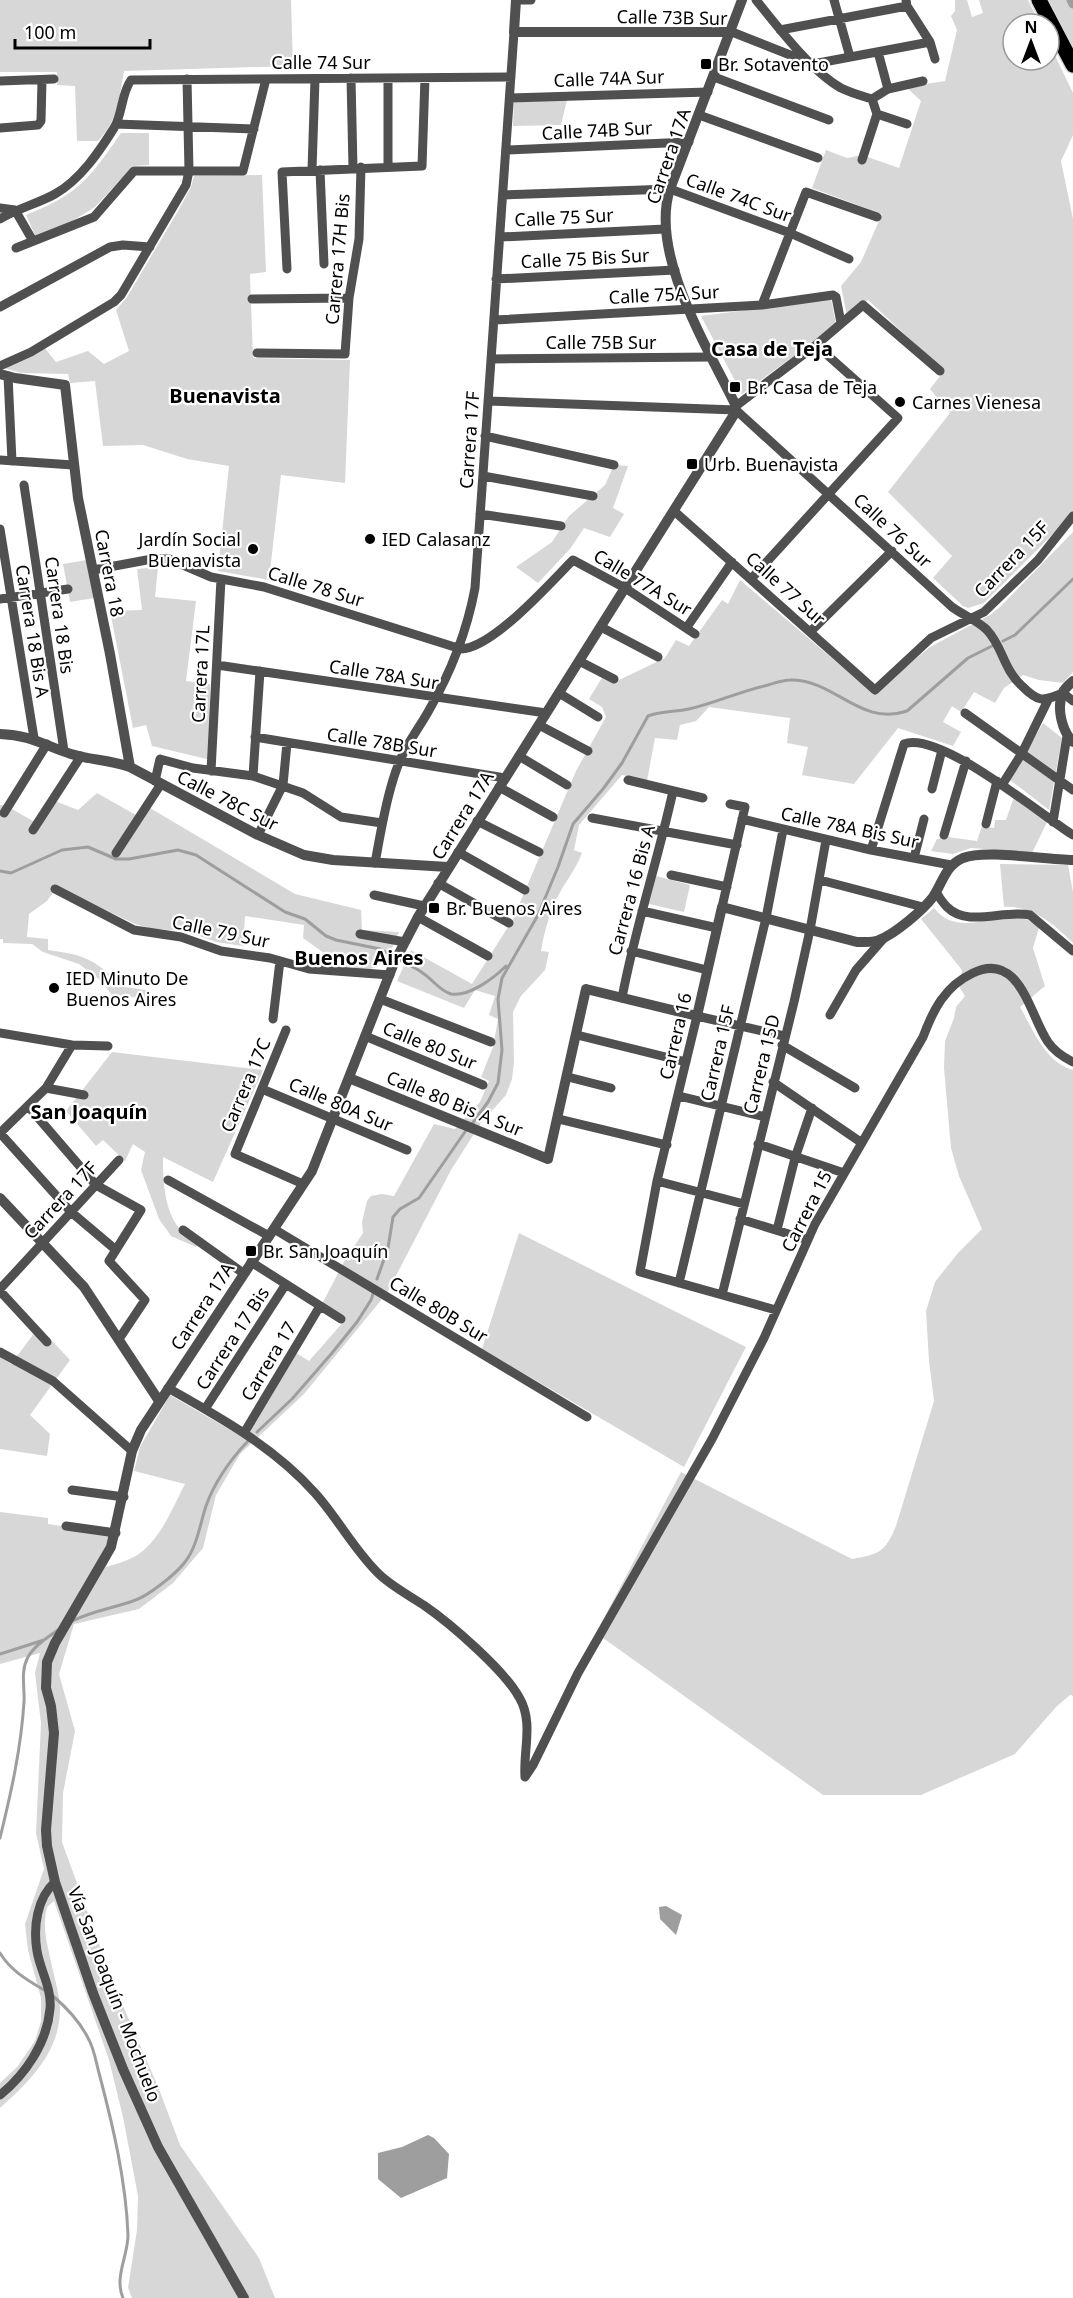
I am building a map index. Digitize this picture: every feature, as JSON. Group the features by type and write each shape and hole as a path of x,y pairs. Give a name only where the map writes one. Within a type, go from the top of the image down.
{"highway":[{"path":"1038,0 1073,65"}],"street":[{"path":"516,0 531,0"},
{"name":"Carrera 17F","path":"375,862 382,823 399,762 435,699 457,649 469,618 475,588 516,0"},
{"name":"Carrera 17A","path":"55,1643 111,1546 124,1497 132,1451 141,1430 243,1273 272,1233 316,1162 394,963 424,906 674,511 736,408 688,309 665,229 665,208 670,189 732,32 742,0"},
{"path":"756,0 780,30 813,64 843,89 872,99"},
{"path":"834,0 850,57"},
{"path":"780,30 906,3 930,42 935,59"},
{"name":"Calle 73B Sur","path":"514,32 732,32 813,64"},
{"path":"813,64 930,42"},
{"path":"878,52 888,89"},
{"name":"Calle 74 Sur","path":"116,124 131,80 511,77"},
{"path":"714,77 829,120"},
{"name":"Carrera 17H Bis","path":"257,353 345,354 348,298 359,239 351,78"},
{"path":"388,78 388,167"},
{"path":"287,269 282,172 357,167 420,168 423,164 425,78"},
{"path":"0,81 54,79"},
{"path":"0,366 31,352 114,302 181,195 189,171 188,79"},
{"path":"15,249 94,217 132,173 138,171 243,171 266,79"},
{"path":"315,79 316,170 324,264"},
{"path":"0,128 38,125 41,121 42,80"},
{"path":"872,99 888,89 923,81"},
{"name":"Calle 74A Sur","path":"510,98 708,92"},
{"path":"862,160 877,114 872,99"},
{"path":"877,114 907,124"},
{"path":"699,115 818,158"},
{"path":"0,219 15,210 39,202 74,180 116,124 254,129"},
{"name":"Calle 74B Sur","path":"507,150 689,142"},
{"name":"Calle 74C Sur","path":"504,195 670,189 790,233 849,259"},
{"path":"762,306 806,192 877,217"},
{"path":"0,208 15,210"},
{"path":"15,210 33,241"},
{"name":"Calle 75 Sur","path":"501,237 665,229"},
{"path":"0,308 110,247 123,245 150,247"},
{"name":"Calle 75 Bis Sur","path":"496,279 675,270"},
{"name":"Calle 75A Sur","path":"495,320 762,306 835,296 842,323"},
{"path":"252,299 348,298"},
{"path":"488,401 736,408 863,305 940,371"},
{"path":"751,579 897,418 816,345"},
{"name":"Calle 75B Sur","path":"491,359 712,357"},
{"path":"4,375 5,406 12,461"},
{"name":"Carrera 18","path":"4,375 65,385 73,465 130,767"},
{"name":"Calle 76 Sur","path":"736,408 952,607 988,631 1013,679 1028,694 1040,700 1048,700"},
{"path":"485,436 614,465"},
{"path":"0,460 73,465"},
{"path":"483,476 593,496"},
{"name":"Carrera 18 Bis","path":"24,485 64,751"},
{"name":"Calle 77 Sur","path":"674,511 875,690"},
{"path":"480,514 561,526"},
{"name":"Carrera 15F","path":"875,690 931,638 951,626 970,620 984,612 1038,560 1073,516"},
{"name":"Carrera 18 Bis A","path":"0,529 34,738"},
{"path":"810,632 892,551"},
{"name":"Calle 78 Sur","path":"93,570 169,559 194,571 221,579 264,586 457,649"},
{"name":"Calle 77A Sur","path":"457,649 474,647 491,636 519,614 573,560 625,588 695,634"},
{"path":"687,627 732,562"},
{"name":"Carrera 17L","path":"211,771 221,579"},
{"path":"0,599 68,589"},
{"path":"601,627 658,657"},
{"path":"579,661 614,679"},
{"name":"Calle 78A Sur","path":"217,665 435,699 546,713"},
{"path":"253,776 260,671"},
{"path":"986,824 999,783 1022,753 1048,700 1063,693 1073,681"},
{"path":"559,693 598,717"},
{"path":"1063,693 1073,701"},
{"path":"1053,822 1059,781 1070,739 1060,712 1063,693"},
{"path":"965,713 1073,790"},
{"path":"539,725 588,751"},
{"name":"Calle 78C Sur","path":"0,734 23,735 64,751 130,767 294,852 312,857 448,867"},
{"name":"Calle 78B Sur","path":"255,737 502,783"},
{"path":"871,850 904,744 911,741 942,750 966,761 1073,835"},
{"path":"258,835 283,785 287,743"},
{"path":"4,813 47,744"},
{"path":"932,789 942,750"},
{"path":"33,830 81,756"},
{"path":"519,756 567,785"},
{"path":"116,853 158,782 160,759 211,771 253,776 303,793 341,818 382,823"},
{"path":"944,835 966,761"},
{"path":"628,780 703,798"},
{"path":"502,783 553,817"},
{"name":"Carrera 16 Bis A","path":"622,998 631,951 673,791"},
{"name":"Carrera 16","path":"679,1283 640,1272 657,1181 746,807 730,804"},
{"path":"592,818 737,844"},
{"name":"Calle 78A Bis Sur","path":"742,819 871,850 951,865"},
{"path":"914,858 924,819"},
{"path":"477,821 539,852"},
{"name":"Carrera 15F","path":"679,1283 766,918 783,830"},
{"name":"Carrera 15D","path":"722,1295 810,930 826,840"},
{"path":"458,852 525,890"},
{"path":"830,1015 856,970 884,938 923,907 936,892 951,865 961,859 978,855 1073,860"},
{"path":"671,875 727,887"},
{"path":"820,880 923,907"},
{"path":"438,883 509,923"},
{"name":"Calle 79 Sur","path":"55,889 134,930 181,937 221,951 280,961 309,969 390,975"},
{"path":"936,892 947,907 963,915 974,917 1022,913 1030,915 1046,926 1073,951"},
{"path":"374,895 424,906"},
{"path":"722,907 857,942 872,942 884,938"},
{"path":"642,911 717,928"},
{"path":"418,917 488,956"},
{"path":"360,934 402,947"},
{"path":"631,951 707,970"},
{"name":"Carrera 17C","path":"273,1019 280,961"},
{"name":"Carrera 15","path":"244,1433 271,1450 316,1493 380,1575 457,1631 519,1695 526,1713 528,1732 524,1759 525,1777 578,1673 692,1475 760,1346 808,1240 923,1037 937,1004 949,990 968,976 991,968 1002,971 1012,977 1026,998 1050,1045 1072,1062"},
{"path":"667,1145 559,1119 586,988 741,1026 783,1041 855,1088"},
{"path":"380,999 491,1042"},
{"name":"Carrera 17C","path":"286,1030 234,1154 303,1184"},
{"path":"0,1034 72,1045 108,1046"},
{"path":"577,1035 686,1062"},
{"name":"Calle 80 Sur","path":"365,1036 483,1085"},
{"path":"72,1045 46,1088 0,1133 71,1212 116,1250"},
{"path":"568,1077 611,1088"},
{"name":"Calle 80 Bis A Sur","path":"349,1078 548,1159 559,1119"},
{"path":"773,1082 862,1143"},
{"path":"46,1088 84,1095"},
{"name":"Calle 80A Sur","path":"262,1089 407,1150"},
{"path":"679,1096 765,1117"},
{"path":"28,1106 96,1185 141,1210 109,1261 145,1300 119,1339"},
{"path":"777,1230 795,1158 812,1108"},
{"path":"758,1144 844,1173"},
{"name":"Carrera 17F","path":"0,1290 119,1160"},
{"name":"Calle 80B Sur","path":"168,1180 272,1233 587,1417"},
{"path":"657,1181 744,1203"},
{"path":"0,1198 84,1287 159,1401"},
{"path":"740,1219 808,1240"},
{"path":"183,1230 243,1273"},
{"path":"251,1262 341,1319"},
{"path":"679,1283 776,1310"},
{"name":"Carrera 17 Bis","path":"205,1409 286,1284"},
{"path":"0,1290 46,1342"},
{"name":"Carrera 17","path":"244,1433 321,1306"},
{"path":"0,1352 53,1381 132,1451"},
{"path":"168,1388 244,1433"},
{"path":"72,1490 124,1497"},
{"path":"66,1526 116,1533"},
{"name":"Vía San Joaquín - Mochuelo","path":"55,1643 47,1662 46,1679 54,1733 46,1830 55,1882 93,1994 151,2132 244,2298"},
{"path":"0,2095 28,2066 47,2026 50,2008 49,1992 37,1953 36,1930 41,1904 47,1889 55,1882"}],"shaded area":[{"path":"0,0 291,0 293,66 124,71 117,109 105,133 98,141 77,141 75,86 57,85 57,72 0,72"},
{"path":"955,0 967,0 972,17 983,13 979,0 1028,0 1034,12 1001,12 1001,72 1061,72 1061,68 1073,93 1073,135 1061,161 1073,219 1073,514 984,603 968,608 933,578 952,556 888,492 950,413 930,389 944,371 868,300 847,316 841,286 861,262 882,214 812,188 826,150 847,158 862,155 899,168 921,101 906,87 945,81 957,30 951,16 955,11"},
{"path":"1045,0 1073,0 1073,56 1061,32 1061,12 1051,12"},
{"path":"514,100 567,100 561,125 513,126"},
{"path":"121,133 149,133 149,165 133,166 95,207 74,220 36,237 26,215 71,192 91,174"},
{"path":"262,175 266,272 250,274 253,358 350,360 345,483 281,475 269,580 218,571 229,466 187,459 143,445 103,446 95,381 70,383 68,374 21,373 4,368 44,347 56,362 88,351 104,364 129,351 116,310 127,297 178,211 191,187 194,176"},
{"path":"831,299 836,325 742,394 701,316"},
{"path":"614,465 628,466 613,508 624,514 610,537 584,528 570,549 538,583 516,567 552,542 569,516 605,485"},
{"path":"1073,532 1073,672 1063,683 1023,675 1004,688 995,703 974,692 961,712 952,706 943,722 961,732 953,746 898,728 854,784 802,775 808,747 787,743 790,718 709,707 696,721 680,725 677,740 655,738 647,781 622,775 579,825 574,850 582,853 555,902 549,918 541,951 549,952 545,970 521,996 513,1012 514,1062 512,1079 506,1095 481,1123 451,1170 387,1293 304,1394 240,1454 216,1495 203,1548 173,1583 139,1609 74,1624 59,1674 75,1731 63,1793 62,1842 114,1985 159,2089 180,2145 259,2258 275,2298 132,2298 128,2288 137,2230 138,2196 123,2117 109,2060 54,1901 47,1907 45,1928 58,1990 59,2023 55,2038 42,2064 0,2108 0,2083 17,2067 35,2041 41,2021 41,1998 28,1950 25,1924 44,1869 36,1833 41,1723 35,1673 40,1653 0,1664 0,1512 48,1518 48,1524 120,1535 106,1567 137,1555 157,1535 185,1484 134,1471 140,1447 170,1395 239,1435 296,1353 309,1361 346,1319 322,1304 345,1260 363,1233 362,1222 367,1201 371,1196 382,1194 394,1196 434,1124 455,1129 480,1102 489,1081 481,1077 493,1047 498,1019 489,1015 495,996 475,990 464,1008 397,981 411,950 472,984 513,919 576,771 606,717 602,707 589,699 603,676 615,682 665,658 676,640 689,646 722,600 728,604 740,580 873,693 930,647 990,615 1000,607"},
{"path":"87,560 94,598 70,602 63,564"},
{"path":"158,567 155,597 196,601 186,681 210,684 211,760 152,746 146,725 133,728 110,611 142,610 137,569"},
{"path":"1043,723 1062,738 1049,810 1010,780"},
{"path":"97,793 143,819 150,808 295,894 361,910 362,930 399,932 392,948 378,966 371,969 322,966 328,956 303,938 304,925 245,916 243,946 216,942 186,931 153,929 135,924 57,887 47,901 29,914 27,937 48,939 48,950 89,960 111,976 111,985 146,990 146,998 113,996 100,980 79,964 43,952 32,944 3,943 3,939 0,939 0,805 5,805 40,825 55,801 78,810"},
{"path":"1014,797 1047,822 1032,853 971,848 953,854 931,851 937,839 948,837 977,841 982,826 994,828 995,820 1006,820"},
{"path":"1000,864 1068,865 1073,892 1073,943 1042,917 1024,909 1004,907"},
{"path":"656,876 690,885 684,912 649,904"},
{"path":"934,908 946,918 959,923 1015,917 1028,920 1039,928 1033,948 1045,986 1020,1007 1048,1053 1055,1060 1073,1070 1073,1696 1070,1695 1056,1707 1015,1754 921,1795 823,1795 596,1633 681,1472 852,1559 875,1553 885,1547 892,1535 934,1401 926,1311 935,1282 958,1253 982,1229 959,1176 951,1148 944,1068 945,1041 956,1007 965,996 960,988 962,970 921,919"},
{"path":"112,1052 263,1070 213,1182 163,1157 164,1185 170,1212 181,1230 199,1243 196,1247 171,1236 159,1219 141,1170 145,1152 133,1144 125,1161 103,1140 96,1146 66,1111"},
{"path":"519,1233 746,1347 684,1467 482,1349"},
{"path":"39,1327 70,1360 30,1415 50,1434 47,1456 0,1449 0,1357 11,1364"},
{"path":"666,1906 682,1915 676,1935 660,1919 659,1907"},
{"path":"428,2135 434,2138 449,2154 447,2178 401,2198 378,2179 378,2153 402,2147"}],"waterway":[{"path":"1071,0 1073,4"},
{"path":"1003,641 1015,635 1073,579"},
{"path":"472,1124 498,1083 502,1050 498,999 502,978 538,915 573,824 622,763 648,716 709,704 790,680 821,687 875,713 890,714 907,711 968,658 992,646"},
{"path":"0,871 11,873 62,850 88,847 116,859 129,859 178,850 196,855 285,912 305,919 326,936 380,949 393,956"},
{"path":"399,960 418,970 451,994 473,990 506,966"},
{"path":"377,1279 388,1248 393,1217 400,1209 419,1198 467,1129"},
{"path":"257,1432 292,1399 332,1353 357,1322 374,1291"},
{"path":"72,1621 139,1599 181,1567 189,1556 198,1535 206,1506 218,1479 248,1441"},
{"path":"0,1838 21,1737 24,1702 23,1674 26,1663 34,1649 58,1630"},
{"path":"0,1654 44,1640"},
{"path":"0,1953 14,1970 44,1990"},
{"path":"53,1996 77,2021 90,2042 109,2113 122,2174 127,2215 128,2235 120,2282 123,2298"}],"place":[{"name":"Br. Sotavento","path":"706,64"},
{"name":"Br. Casa de Teja","path":"735,387"},
{"name":"Carnes Vienesa","path":"900,402"},
{"name":"Urb. Buenavista","path":"692,464"},
{"name":"IED Calasanz","path":"370,539"},
{"name":"Jardín Social Buenavista","path":"253,549"},
{"name":"Br. Buenos Aires","path":"434,908"},
{"name":"IED Minuto De Buenos Aires","path":"54,988"},
{"name":"Br. San Joaquín","path":"251,1251"}],"district":[{"name":"Casa de Teja","path":"772,348"},
{"name":"Buenavista","path":"225,395"},
{"name":"Buenos Aires","path":"359,957"},
{"name":"San Joaquín","path":"89,1111"}]}
